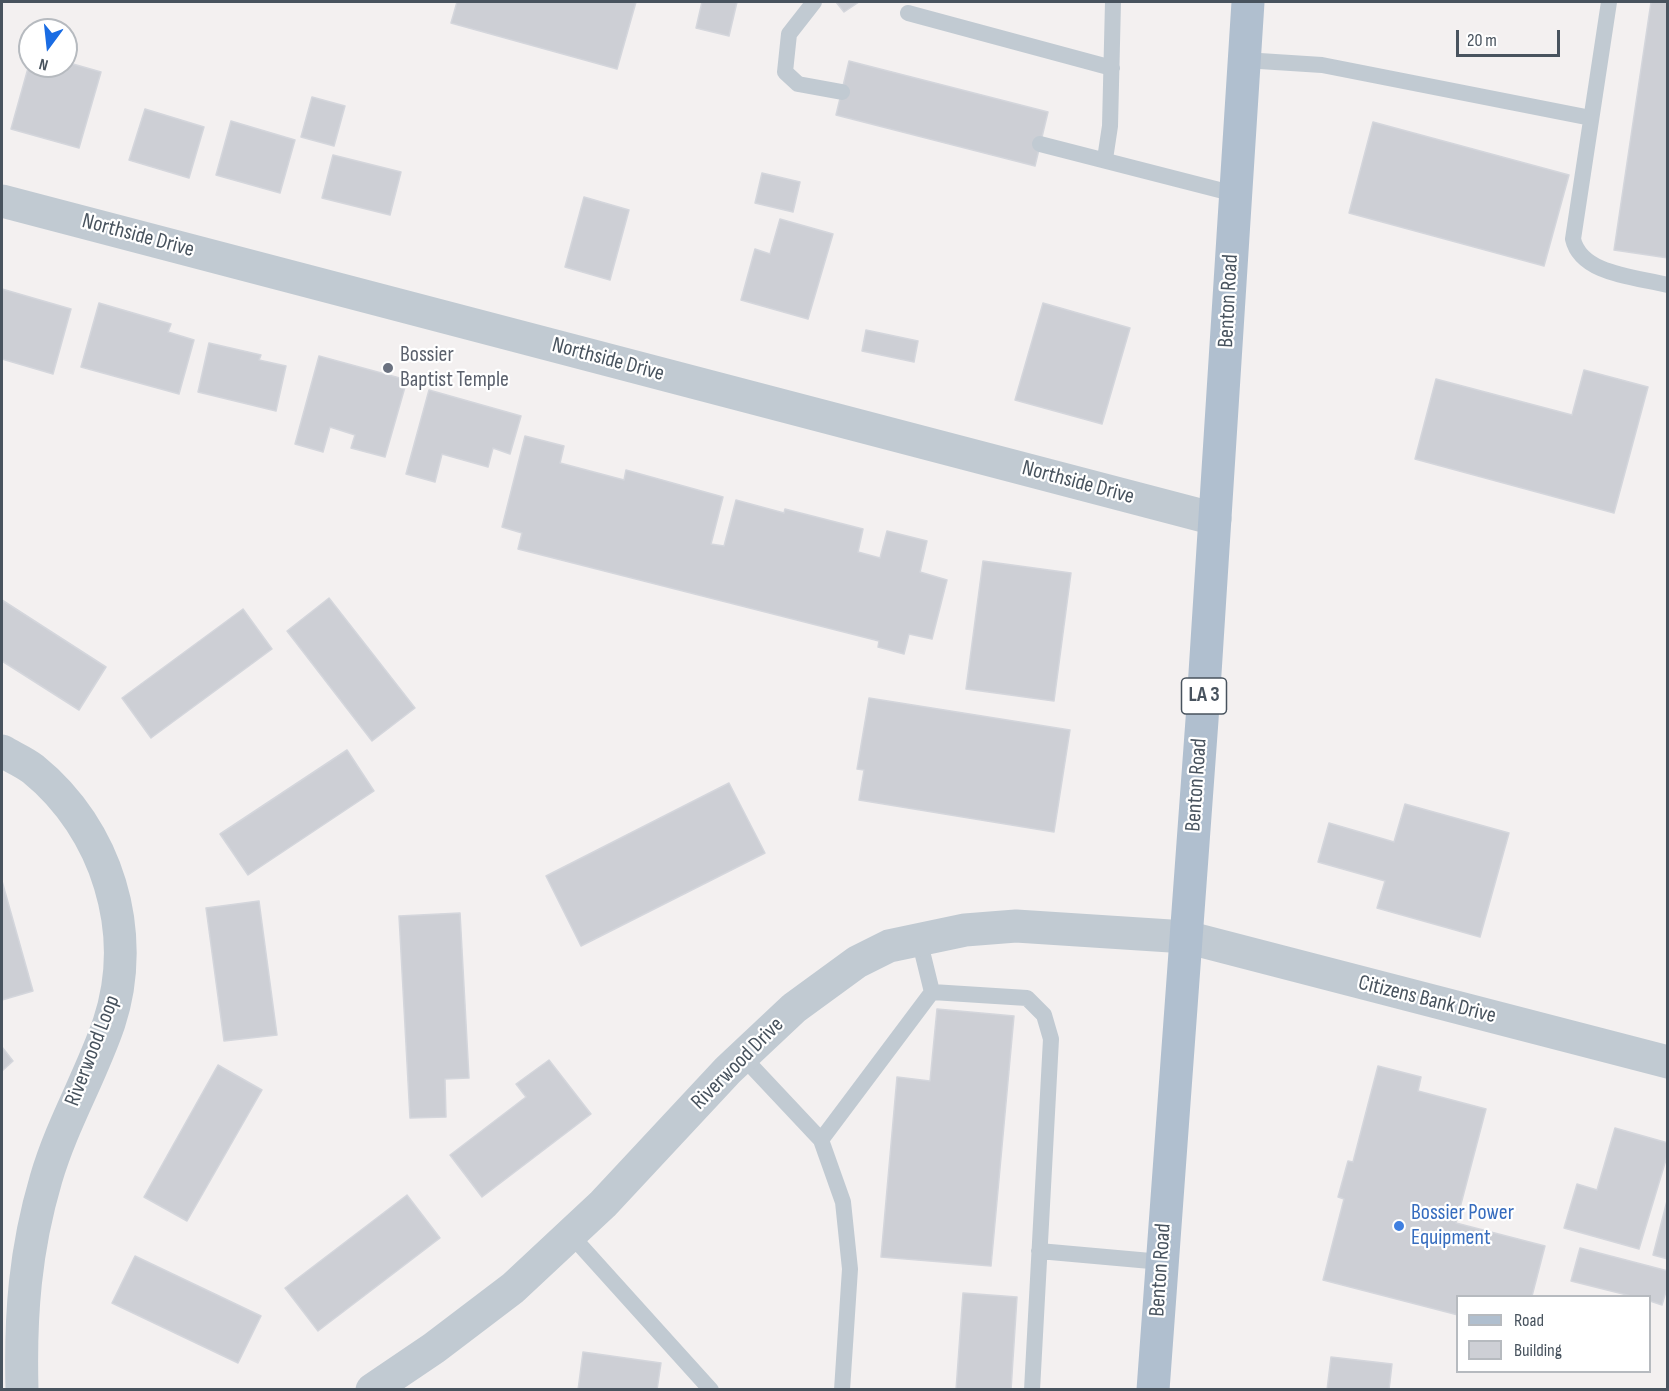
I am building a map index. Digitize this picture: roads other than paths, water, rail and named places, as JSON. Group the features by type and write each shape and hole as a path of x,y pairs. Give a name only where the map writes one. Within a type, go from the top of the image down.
{"main road":[{"name":"Benton Road","path":"1153,1389 1215,519 1248,2"}],"street":[{"name":"Northside Drive","path":"2,201 1215,519"},
{"name":"Riverwood Loop","path":"2,751 33,769 87,832 106,868 117,913 120,952 119,985 108,1023 65,1121 46,1178 31,1236 23,1285 22,1389"},
{"name":"Riverwood Drive","path":"372,1389 434,1348 513,1288 571,1235 743,1057 794,1008 857,962 889,946 919,939 965,930 1016,926 1186,937"},
{"name":"Citizens Bank Drive","path":"1186,937 1668,1062"}],"lane":[{"path":"814,2 789,34 785,72 798,84 842,92"},
{"path":"1105,159 1112,68 1113,2"},
{"path":"1609,2 1573,239 1575,250 1583,260 1598,268 1668,285"},
{"path":"908,13 1112,68"},
{"path":"1244,60 1322,65 1592,118"},
{"path":"1040,144 1235,194"},
{"path":"919,939 932,992"},
{"path":"932,992 1027,998 1044,1015 1051,1039 1032,1389"},
{"path":"821,1140 932,992"},
{"path":"743,1057 821,1140 843,1202 850,1269 842,1389"},
{"path":"571,1235 711,1389"},
{"path":"1039,1251 1162,1262"}],"place":[{"name":"Bossier Baptist Temple","path":"388,368"},
{"name":"Bossier Power Equipment","path":"1399,1226"}]}
